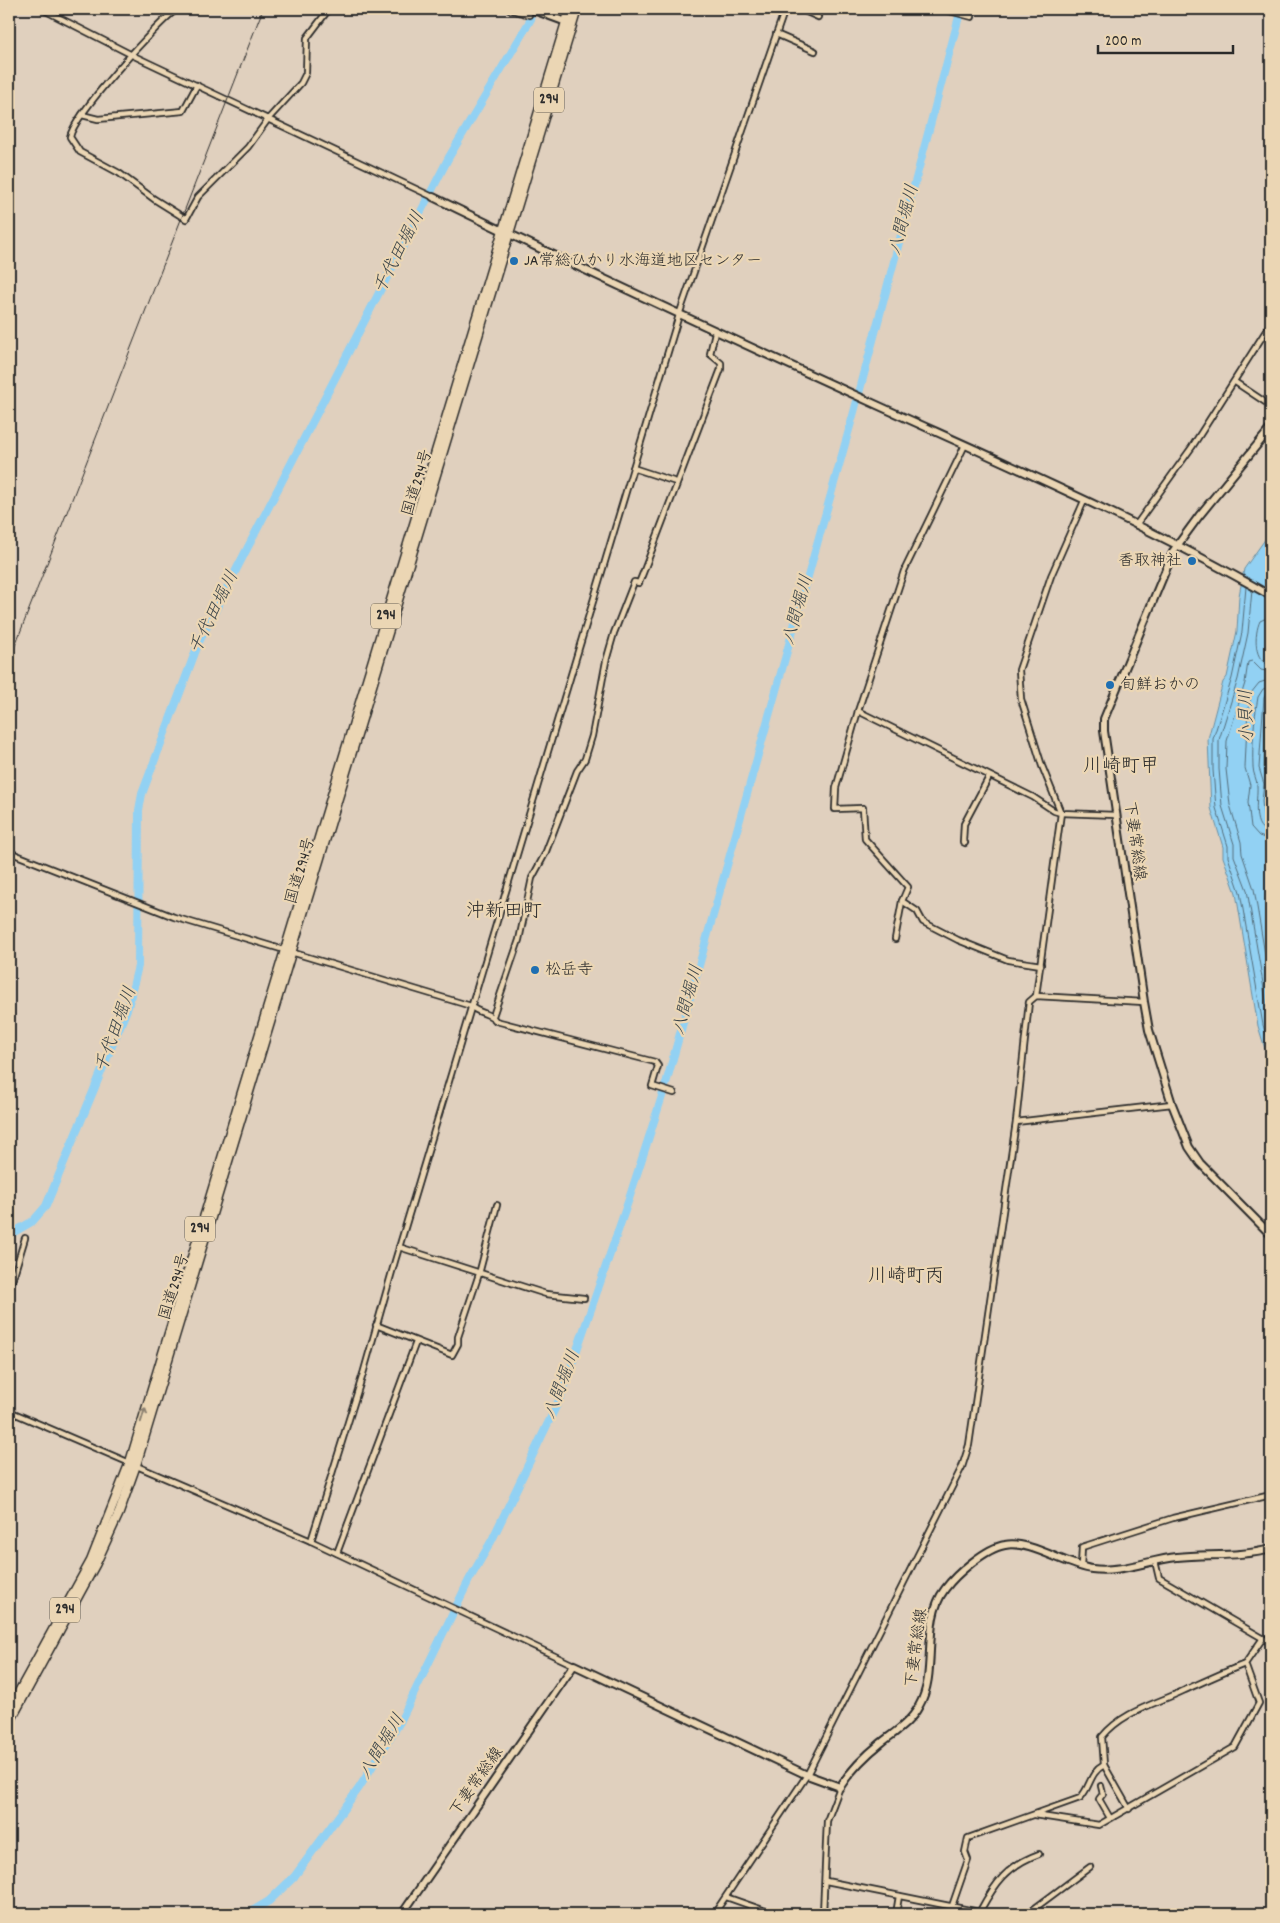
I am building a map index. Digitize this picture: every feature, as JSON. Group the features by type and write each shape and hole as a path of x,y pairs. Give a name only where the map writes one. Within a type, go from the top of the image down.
{"highway":[{"name":"国道294号","path":"9,1723 96,1564 119,1513 569,23 570,9"},
{"name":"国道294号","path":"569,23 577,9"},
{"name":"国道294号","path":"9,1710 91,1561 133,1464"}],"main road":[{"path":"530,12 569,23"},
{"path":"430,195 715,332 965,445 1177,544 1271,596"},
{"name":"下妻常総線","path":"1271,428 1177,544 1104,719 1104,731 1144,1002 1150,1030 1172,1104 1189,1147 1200,1163 1271,1235"},
{"name":"下妻常総線","path":"840,1786 866,1756 905,1724 920,1706 926,1685 934,1615 938,1598 960,1573 990,1550 1007,1544 1023,1547 1081,1567 1112,1570 1177,1557 1249,1555 1271,1549"},
{"path":"574,1665 807,1775 840,1786"},
{"name":"下妻常総線","path":"402,1914 574,1665"}],"street":[{"path":"42,9 132,55 430,195"},
{"path":"177,9 132,55 82,114 70,137 76,149 119,172 154,199 186,219 198,197 248,146 269,118 301,83 306,73 307,38 329,9"},
{"path":"509,9 530,12"},
{"path":"310,1541 363,1374 399,1247 679,315 785,9"},
{"path":"800,9 818,17"},
{"path":"942,9 971,17"},
{"path":"776,34 815,51"},
{"path":"82,114 98,119 183,111 196,85"},
{"path":"1136,525 1192,447 1271,323"},
{"path":"493,1016 519,940 532,878 545,854 592,736 606,661 614,632 634,582 638,583 643,573 676,482 721,369 721,363 710,354 715,332"},
{"path":"1235,382 1271,406"},
{"path":"895,939 902,901 908,887 865,839 863,808 835,809 836,788 858,711 904,571 965,445"},
{"path":"633,468 676,482"},
{"path":"714,1914 807,1775 956,1483 969,1445 1016,1122 1029,1002 1036,996 1061,813 1042,766 1021,699 1019,670 1051,576 1084,501"},
{"path":"858,711 925,742 989,777 1033,797 1054,812 1116,815"},
{"path":"965,843 963,842 964,824 989,777"},
{"path":"9,852 174,917 471,1006 475,1011 493,1016 496,1021 655,1062 658,1066 652,1086 674,1093"},
{"path":"902,901 917,912 923,922 958,940 1008,960 1041,965"},
{"path":"1036,996 1144,1002"},
{"path":"1016,1122 1172,1104"},
{"path":"376,1326 452,1355 479,1274 498,1205"},
{"path":"9,1291 25,1238"},
{"path":"399,1247 546,1294 584,1298"},
{"path":"338,1553 416,1342"},
{"path":"9,1411 338,1553 574,1665"},
{"path":"1081,1567 1082,1547 1173,1518 1271,1494"},
{"path":"1155,1561 1159,1578 1271,1643"},
{"path":"1129,1809 1104,1765 1102,1737 1119,1720 1205,1679 1245,1664 1263,1638"},
{"path":"1032,1815 1099,1825 1235,1747 1259,1703 1245,1664"},
{"path":"952,1906 968,1860 965,1852 968,1838 1080,1798 1085,1793 1091,1776 1096,1769 1104,1765"},
{"path":"823,1914 826,1881 827,1821 840,1786"},
{"path":"1101,1786 1103,1794 1099,1799 1110,1818"},
{"path":"826,1881 984,1913 994,1885 1020,1861 1039,1854"},
{"path":"1027,1914 1090,1867"},
{"path":"896,1914 899,1896"},
{"path":"726,1897 774,1914"}],"green space":[{"path":"1265,725 1271,728 1271,841 1267,801 1269,783 1264,768"}],"water":[{"name":"小貝川","path":"1271,531 1271,609 1268,637 1269,694 1265,725 1264,768 1269,783 1267,801 1271,841 1271,1068 1258,1026 1236,893 1223,857 1223,847 1211,808 1208,739 1223,682 1227,677 1237,631 1239,596 1244,569"}],"waterway":[{"name":"八間堀川","path":"247,1914 269,1901 294,1877 359,1788 400,1722 469,1580 492,1540 561,1396 629,1199 665,1087 854,412 961,9"},
{"name":"千代田堀川","path":"9,1235 33,1221 46,1206 128,1007 138,966 139,810 142,794 199,642 449,157 531,19"}],"railway":[{"path":"9,661 263,9"}],"place":[{"name":"JA常総ひかり水海道地区センター","path":"514,261"},
{"name":"香取神社","path":"1192,561"},
{"name":"旬鮮おかの","path":"1110,685"},
{"name":"松岳寺","path":"535,970"}],"district":[{"name":"川崎町甲","path":"1121,767"},
{"name":"沖新田町","path":"504,912"},
{"name":"川崎町丙","path":"906,1277"}]}
